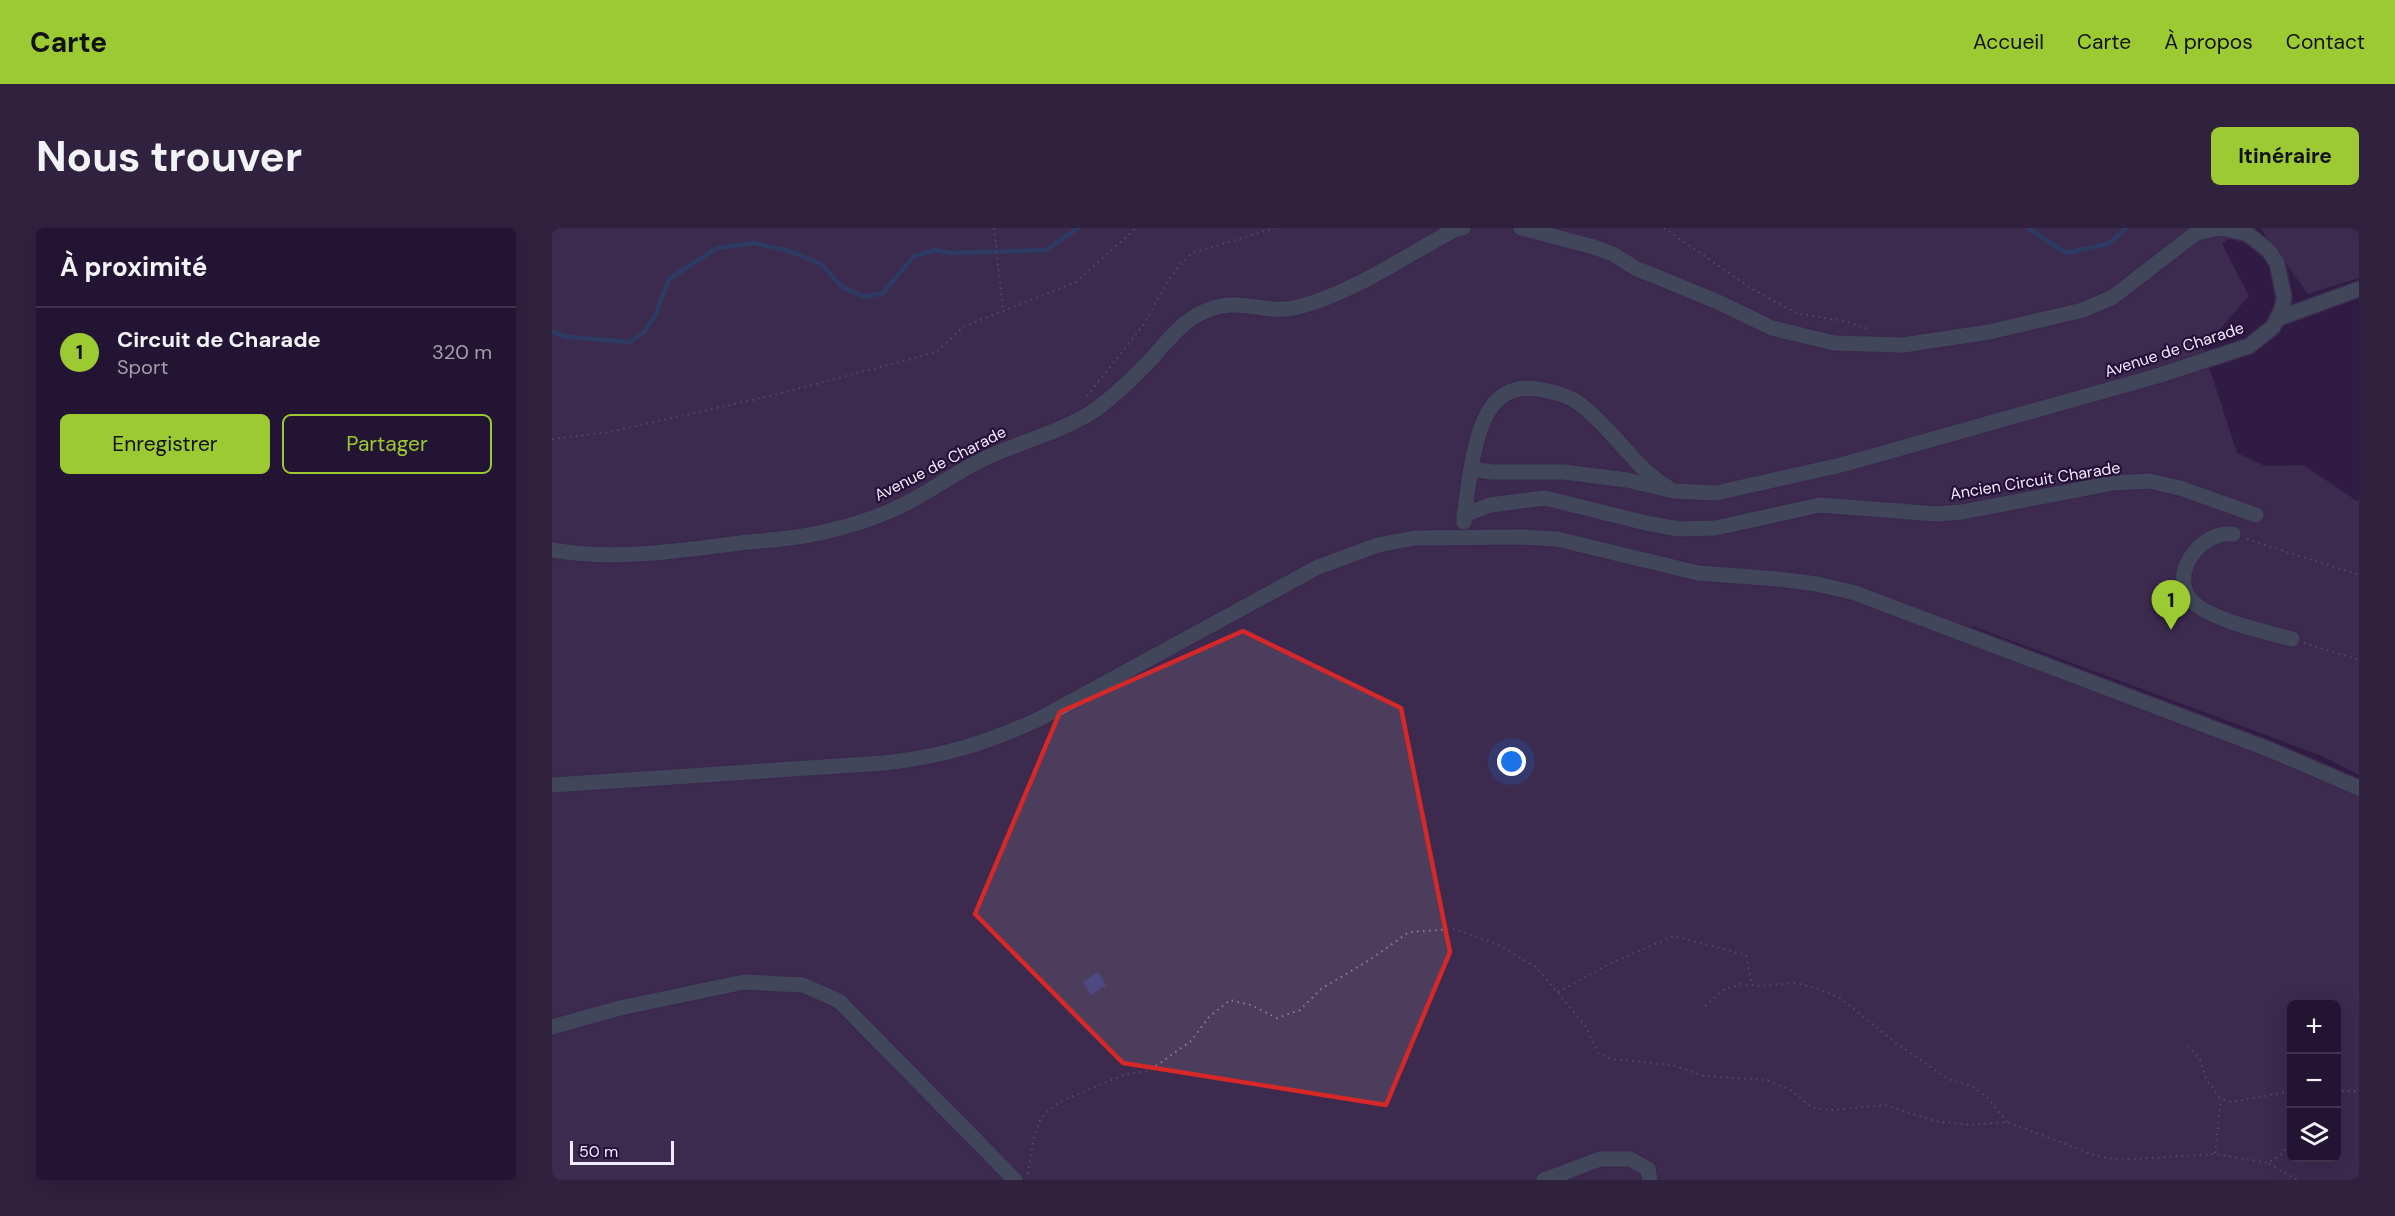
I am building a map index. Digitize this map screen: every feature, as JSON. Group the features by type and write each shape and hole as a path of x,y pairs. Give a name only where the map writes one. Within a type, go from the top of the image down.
{"street":[{"name":"Avenue de Charade","path":"552,550 603,555 782,539 852,524 888,512 912,501 979,461 1082,418 1120,389 1184,324 1201,313 1234,304 1255,305 1277,311 1299,307 1335,294 1405,259 1454,230 1463,228"},
{"path":"1521,228 1604,250 1635,268 1716,301 1772,328 1834,343 1903,345 1989,332 2083,310 2113,297 2196,233 2209,229 2235,229 2256,239 2277,263 2284,297 2278,318"},
{"path":"2278,318 2359,289"},
{"name":"Avenue de Charade","path":"1471,469 1492,472 1564,472 1627,480 1674,491 1716,494 1841,465 2145,379 2250,346 2273,327 2278,318"},
{"path":"1464,536 1464,515 1480,427 1493,403 1511,392 1537,388 1562,394 1578,403 1597,417 1645,471 1674,491"},
{"name":"Ancien Circuit Charade","path":"1464,515 1490,505 1545,498 1679,529 1715,528 1820,505 1937,514 1962,512 2113,483 2149,481 2180,488 2256,514"},
{"path":"2233,534 2221,533 2196,549 2185,569 2184,579 2185,589 2191,600 2215,614 2292,639"},
{"path":"552,785 884,763 924,759 966,748 1007,734 1039,718 1318,567 1347,555 1395,541 1464,536 1557,539 1698,573 1778,579 1855,592 2268,749 2359,789"},
{"path":"552,1027 620,1008 744,982 803,985 839,1001 1015,1180"},
{"path":"1544,1180 1600,1159 1630,1159 1648,1168 1650,1180"}],"path":[{"path":"994,228 1003,309"},
{"path":"552,439 610,432 774,395 937,352 963,327 1003,309 1076,282 1136,228"},
{"path":"1082,418 1084,401 1145,323 1167,282 1192,253 1275,228"},
{"path":"1664,228 1749,287 1796,313 1844,321 1871,329"},
{"path":"2233,534 2359,575"},
{"path":"2292,639 2359,660"},
{"path":"1027,1180 1034,1136 1041,1118 1059,1102 1126,1074 1149,1071 1191,1041 1209,1017 1230,1000 1251,1005 1277,1018 1300,1010 1321,988 1371,959 1409,932 1454,929 1497,944 1536,967 1586,1027 1598,1053 1612,1059 1672,1065 1704,1076 1765,1080 1789,1089 1813,1108 1832,1110 1885,1105 1935,1121 1970,1125 2007,1122 2097,1156 2120,1160 2214,1154 2268,1163 2298,1180"},
{"path":"1557,992 1611,963 1674,936 1746,955 1752,985"},
{"path":"1705,1006 1724,990 1741,984 1760,986 1796,982 1819,989 1840,998 1869,1023 1948,1079 1972,1086 1988,1098 2007,1122"},
{"path":"2188,1046 2200,1060 2207,1081 2221,1099 2231,1102 2287,1092"},
{"path":"2341,1091 2359,1091"},
{"path":"2214,1154 2221,1099"},
{"path":"2268,1163 2282,1154 2287,1147"}],"highlighted area":[{"path":"1243,631 1401,708 1450,952 1386,1105 1123,1063 975,914 1060,712"}],"shaded area":[{"path":"552,228 2242,228 2222,244 2249,296 2203,348 2237,453 2265,466 2303,465 2357,501 2359,499 2359,775 2322,756 1972,626 1970,629 1846,591 2359,788 2359,1180 552,1180"},
{"path":"2260,228 2359,228 2359,278 2308,294"}],"building":[{"path":"1098,972 1106,985 1091,995 1083,982"}],"waterway":[{"path":"552,332 568,337 630,342 644,332 655,316 669,279 717,248 754,243 789,251 821,264 842,287 864,297 883,293 914,256 935,250 951,253 1046,250 1078,228"},
{"path":"2028,228 2066,253 2108,244 2126,228"}],"place":[{"name":"Circuit de Charade","path":"2171,630"}]}
